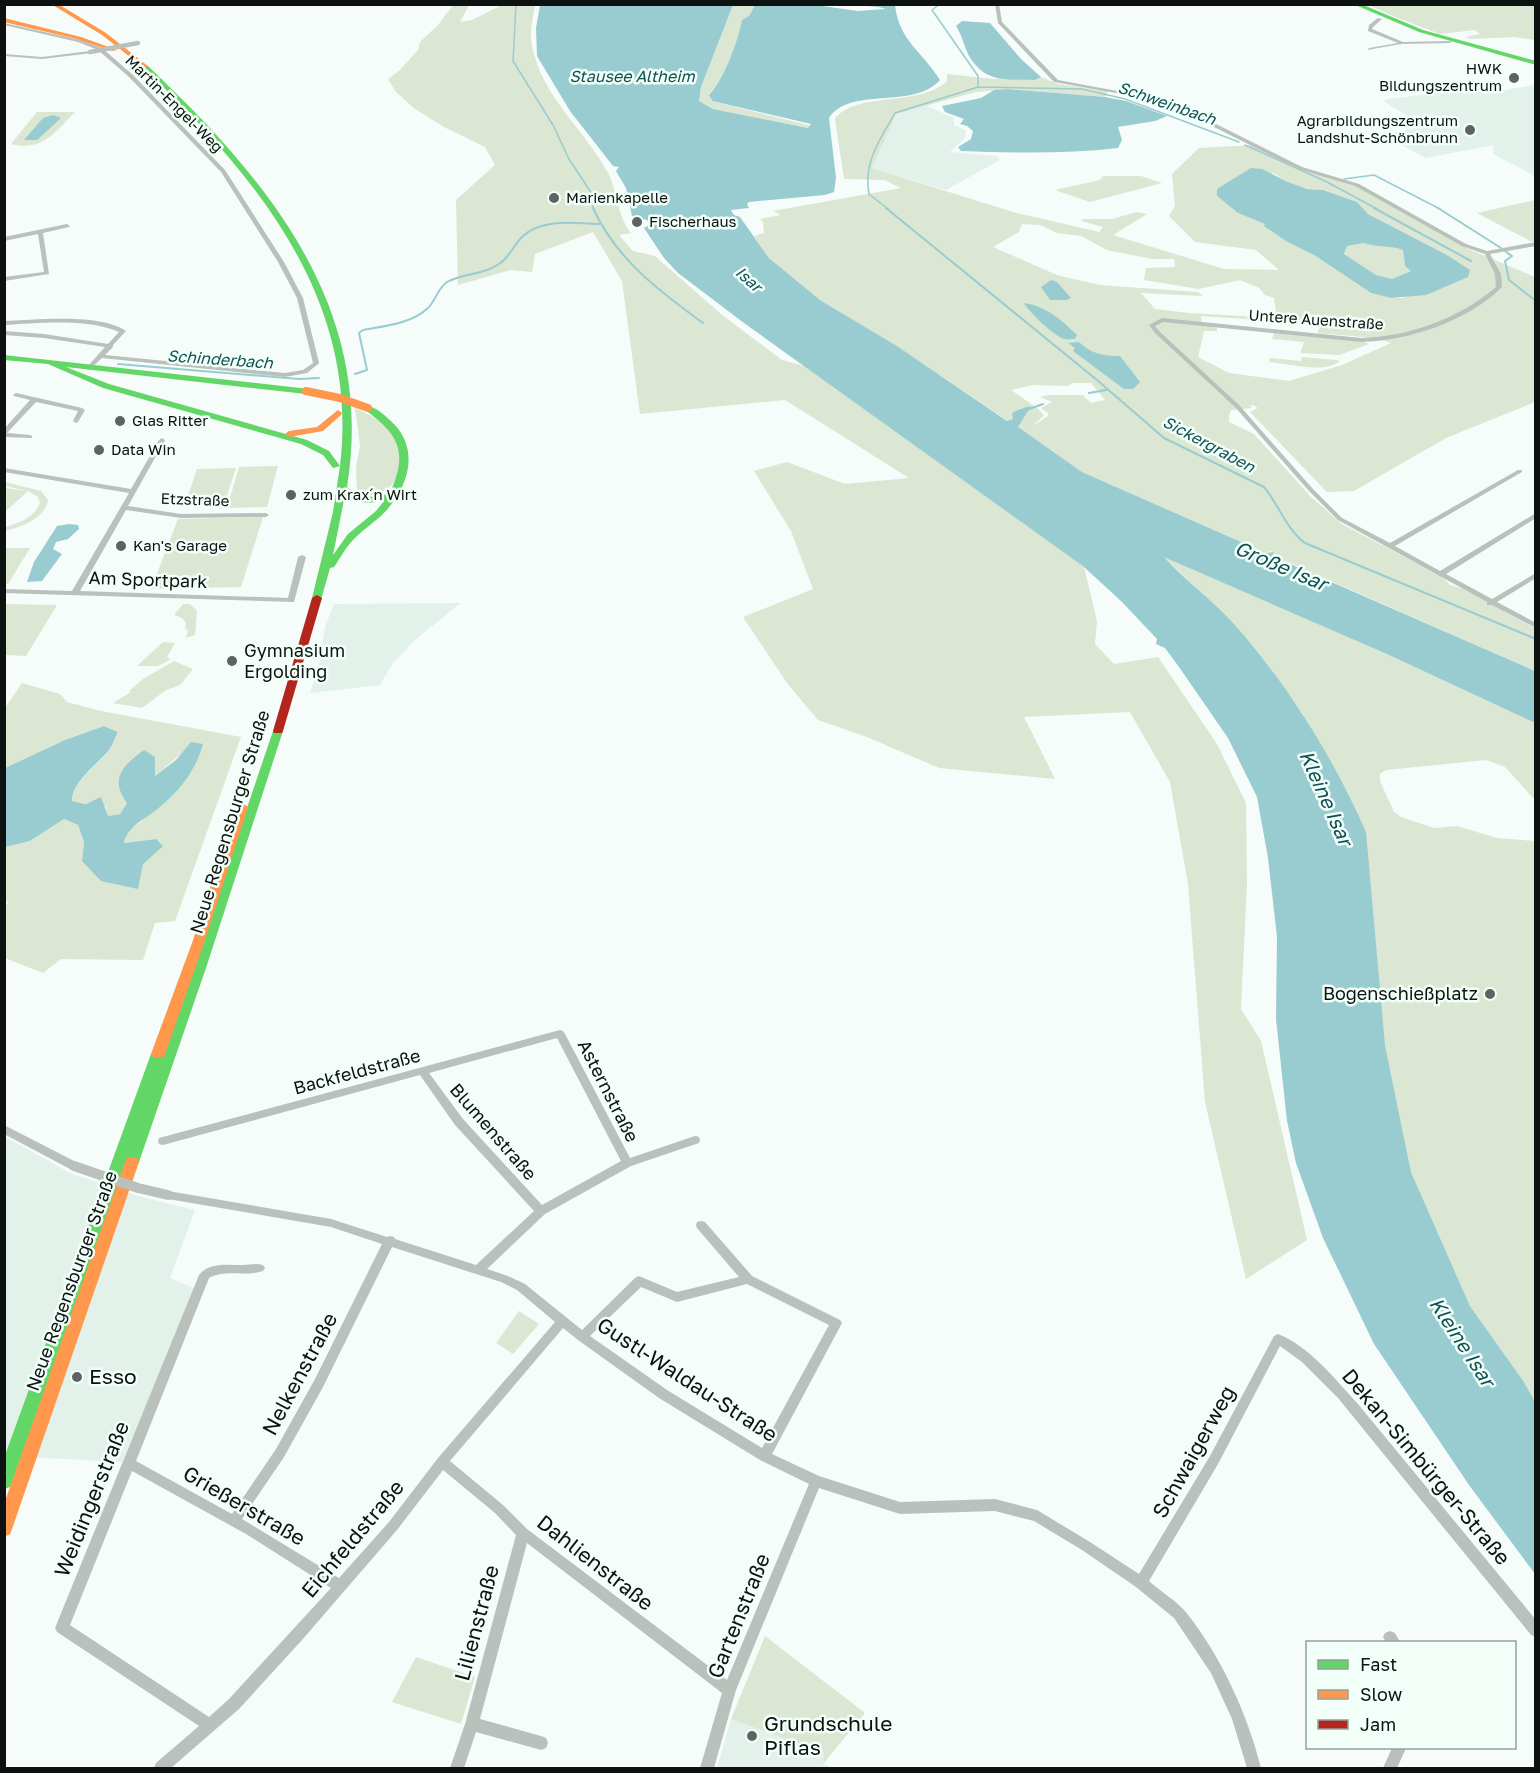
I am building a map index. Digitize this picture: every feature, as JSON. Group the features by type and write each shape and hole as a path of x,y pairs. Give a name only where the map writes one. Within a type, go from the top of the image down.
{"main road":[{"path":"73,4 103,29 112,44"},
{"path":"1355,4 1416,31 1450,42 1536,63"},
{"path":"57,7 112,44"},
{"path":"18,25 37,26 55,23 64,17 57,7"},
{"path":"4,22 112,44"},
{"name":"Neue Regensburger Straße","path":"4,1482 198,943 264,739 309,589 336,466 338,413 334,369 324,326 312,295 293,258 237,172 164,92 112,44"},
{"name":"Neue Regensburger Straße","path":"4,1529 215,930 275,739 323,575 342,488 347,433 343,368 332,324 301,256 272,211 227,150 160,81 112,44"},
{"path":"4,357 306,392 340,398 368,408 388,420 405,446 405,473 394,495 379,513 351,536 323,575"},
{"path":"97,369 106,386 321,448 336,466"},
{"path":"276,434 313,431 325,426 338,413"},
{"path":"342,488 360,500 376,501 394,495"}],"street":[{"path":"997,4 1000,22 1056,81 1128,94 1164,104 1210,123 1300,168 1340,180 1366,191 1464,245 1487,253 1536,244"},
{"path":"1380,19 1371,26 1370,30 1402,43"},
{"name":"Martin-Engel-Weg","path":"4,22 79,40 100,50 130,76 223,171 281,262 300,298 316,363 310,369 285,375 97,369"},
{"path":"1369,49 1402,43 1450,42"},
{"path":"4,55 51,58 138,43"},
{"path":"4,239 67,226"},
{"path":"40,232 50,282"},
{"name":"Untere Auenstraße","path":"1487,253 1499,282 1499,287 1492,295 1463,311 1388,339 1361,340 1162,320 1152,325 1237,406 1333,512 1490,603 1536,626"},
{"path":"4,279 47,273"},
{"path":"4,322 102,324 120,328 123,331 122,334 111,346 97,369"},
{"path":"39,334 55,322"},
{"path":"4,333 39,334 72,342 111,346"},
{"path":"16,395 82,410 76,422"},
{"path":"4,434 35,399"},
{"path":"4,434 30,437"},
{"name":"Etzstraße","path":"75,593 162,440"},
{"path":"4,470 131,491"},
{"path":"1390,546 1520,471"},
{"path":"394,495 415,496"},
{"name":"Etzstraße","path":"124,507 181,516 266,515"},
{"path":"1440,574 1536,515"},
{"name":"Am Sportpark","path":"4,591 291,600 302,557"},
{"path":"1490,603 1536,575"},
{"name":"Backfeldstraße","path":"163,1141 560,1034"},
{"name":"Asternstraße","path":"560,1034 627,1163"},
{"name":"Blumenstraße","path":"423,1072 452,1114 541,1211"},
{"name":"Gustl-Waldau-Straße","path":"4,1129 74,1166 121,1183 168,1195 298,1216 390,1240 521,1287 582,1337 672,1400 764,1456 816,1481 900,1508 995,1505 1037,1516 1141,1583 1179,1614 1216,1668 1238,1718 1254,1768"},
{"path":"478,1270 541,1211 627,1163 695,1140"},
{"path":"701,1225 748,1279 836,1323 764,1456"},
{"name":"Nelkenstraße","path":"234,1521 280,1453 319,1383 390,1240"},
{"name":"Weidingerstraße","path":"209,1725 62,1628 205,1275 216,1268 252,1270 259,1268"},
{"path":"582,1337 639,1281 677,1297 748,1279"},
{"name":"Eichfeldstraße","path":"161,1768 234,1704 297,1636 393,1526 442,1462 562,1322"},
{"name":"Schwaigerweg","path":"1141,1583 1214,1460 1278,1339"},
{"name":"Dekan-Simbürger-Straße","path":"1278,1339 1299,1351 1319,1369 1536,1630"},
{"name":"Dahlienstraße","path":"442,1462 499,1509 523,1533 729,1690"},
{"name":"Grießerstraße","path":"128,1463 234,1521 339,1586"},
{"name":"Gartenstraße","path":"707,1768 729,1690 816,1481"},
{"name":"Lilienstraße","path":"457,1768 472,1724 523,1533"},
{"path":"472,1724 541,1743"},
{"path":"1390,1768 1399,1749"}],"shaded area":[{"name":"Agrarbildungszentrum Landshut-Schönbrunn","path":"1535,85 1535,176 1493,154 1494,145 1425,158 1384,135 1423,126 1382,100 1474,88 1488,93"},
{"path":"927,106 954,118 954,125 966,130 965,138 950,152 997,156 1000,160 946,190 872,168 895,114"},
{"path":"461,603 417,638 393,663 380,685 310,693 320,661 325,627 334,604"},
{"path":"4,1136 70,1173 138,1196 195,1210 170,1278 196,1289 122,1462 5,1456"},
{"name":"Grundschule Piflas","path":"731,1719 825,1753 823,1764 832,1768 717,1768"}],"green space":[{"path":"453,5 469,5 460,22 472,20 502,5 535,5 531,36 537,64 554,97 599,157 608,173 620,212 631,233 619,235 633,251 655,256 722,315 782,360 804,366 1084,567 1097,621 1095,644 1114,664 1158,657 1217,744 1246,803 1247,884 1241,1009 1261,1041 1307,1240 1246,1279 1205,1102 1188,884 1170,782 1130,712 1024,717 1055,779 939,768 867,737 818,720 787,683 743,617 813,589 791,531 754,471 787,462 845,484 909,478 785,400 640,414 622,281 593,232 535,254 532,272 511,270 458,285 456,200 495,165 485,147 444,127 415,109 396,92 388,79 400,70 418,50 420,42 438,25"},
{"path":"733,5 755,5 749,16 742,20 730,59 709,94 711,101 812,126 808,128 713,109 699,101 701,87"},
{"path":"1369,5 1535,5 1535,40 1515,37 1471,39 1465,37 1480,34 1475,30 1440,34"},
{"path":"947,74 994,79 1035,80 1041,77 1058,84 1108,91 1105,97 1008,89 976,92 896,114 872,168 1013,212 1099,232 1103,227 1081,221 1083,219 1112,219 1137,212 1147,214 1113,235 1224,269 1279,270 1256,250 1195,242 1169,216 1175,206 1172,174 1199,148 1253,145 1286,162 1355,186 1469,249 1535,277 1535,402 1446,438 1354,491 1327,492 1250,412 1258,408 1253,405 1250,406 1252,408 1231,410 1229,422 1254,434 1311,497 1342,524 1442,577 1450,585 1463,589 1535,628 1535,671 1272,555 1274,552 1266,553 1082,472 1017,427 1028,411 1036,407 1044,415 1033,426 1048,416 1048,413 1041,408 1052,402 1040,397 1083,395 1091,403 1105,400 1091,383 1073,383 1067,386 1033,385 1011,390 1034,406 1021,408 1013,419 1008,421 897,346 820,300 769,258 754,236 764,233 763,222 760,219 781,215 773,211 901,188 884,180 844,179 835,119 844,110 857,105 921,94 947,81","holes":["1273,173 1307,189 1323,190 1357,202 1368,214 1447,255 1470,271 1403,298 1391,298 1371,293 1265,224 1238,213 1217,196","1022,224 1040,225 1057,233 1081,236 1107,250 1152,259 1174,259 1175,267 1146,268 1144,280 1199,289 1240,280 1259,288 1265,295 1274,298 1277,318 1155,309 1141,293 1203,296 1198,292 1099,285 1057,275 993,247 1019,232","1201,316 1289,322 1303,320 1318,324 1320,327 1317,333 1375,338 1391,343 1342,365 1289,381 1229,373 1198,357 1204,331 1217,331 1217,328 1202,324"]},
{"path":"37,112 75,112 55,133 40,142 22,146 11,144"},
{"path":"1103,176 1141,176 1162,183 1090,202 1055,190 1100,180"},
{"path":"1535,200 1535,241 1532,242 1477,213"},
{"path":"1364,243 1403,250 1405,266 1411,271 1392,279 1376,275 1344,254 1347,246"},
{"path":"1274,333 1369,344 1339,355 1300,353 1304,342 1272,339"},
{"path":"1302,357 1340,361 1333,365 1316,368 1269,362 1270,358 1301,361"},
{"path":"355,408 386,427 401,453 401,469 398,477 387,489 373,495 357,491 356,467 360,446"},
{"path":"278,466 267,507 227,508 239,467"},
{"path":"236,468 226,498 187,499 197,469"},
{"path":"5,482 41,491 48,500 46,507 37,517 5,531 5,527 21,522 34,513 40,503 38,497 28,491 5,486"},
{"path":"5,488 28,491 5,512"},
{"path":"263,517 241,587 151,589 178,519"},
{"path":"5,548 30,548 8,584 5,584"},
{"path":"1163,556 1389,655 1535,723 1535,800 1505,767 1486,760 1386,770 1380,774 1380,781 1394,812 1401,817 1434,828 1457,826 1497,838 1535,841 1535,1402 1524,1382 1470,1306 1411,1172 1385,1045 1303,714 1233,623"},
{"path":"5,604 57,605 26,656 5,655"},
{"path":"183,604 190,604 197,611 195,635 186,638 188,630 185,628 186,623 182,618 174,615"},
{"path":"163,642 175,643 167,657 171,659 158,666 137,666"},
{"path":"174,661 193,669 180,685 166,690 142,708 113,703 131,692 129,691 143,679"},
{"path":"22,683 60,694 67,702 101,711 241,737 175,921 155,923 143,960 61,959 43,973 5,958 5,907 8,902 5,900 4,847 30,841 64,819 78,825 84,842 82,861 143,864 156,839 124,843 127,832 143,820 188,748 155,776 155,757 120,814 107,816 106,807 72,801 76,787 109,750 118,732 104,726 65,740 5,768 5,708"},
{"path":"519,1311 539,1324 513,1354 496,1343"},
{"path":"765,1636 865,1713 823,1764 824,1753 731,1719"},
{"path":"416,1657 475,1677 461,1724 392,1702"}],"water":[{"path":"540,5 733,5 701,87 699,101 713,109 808,128 811,124 712,101 709,95 730,59 742,20 749,16 755,5 815,5 858,11 885,9 835,5 895,5 897,17 906,37 940,80 929,89 914,94 866,100 838,108 829,118 836,178 834,192 825,195 749,202 747,204 749,208 731,210 734,215 740,217 769,258 820,300 897,346 1007,421 1013,419 1012,413 1027,407 1036,407 1028,411 1018,427 1082,472 1266,553 1274,552 1272,556 1535,671 1535,723 1389,655 1164,557 1234,624 1273,672 1324,749 1366,832 1385,1045 1411,1172 1470,1306 1524,1382 1535,1402 1535,1574 1469,1485 1374,1344 1323,1238 1296,1163 1287,1121 1276,1019 1277,937 1268,858 1257,797 1228,738 1165,648 1156,644 1157,639 1084,567 678,273 664,258 644,228 650,225 647,220 632,216 626,188 616,171 619,167 613,166 570,111 537,56 536,28"},
{"path":"962,21 990,23 1021,59 1041,77 1035,80 990,76 969,56 956,26"},
{"path":"1007,89 1105,97 1126,101 1167,116 1155,121 1118,127 1122,140 1118,148 1040,152 961,151 958,147 971,139 973,131 960,124 964,119 945,112 942,106 981,98 994,90"},
{"path":"53,115 61,118 37,140 24,140 43,118"},
{"path":"1251,168 1262,169 1307,189 1323,190 1357,202 1368,214 1447,255 1470,270 1468,277 1426,295 1391,298 1371,293 1314,255 1286,241 1264,226 1265,224 1238,213 1217,196 1217,189","holes":["1364,243 1403,250 1405,266 1411,271 1392,279 1376,275 1344,254 1347,246"]},
{"path":"1051,280 1057,282 1071,298 1050,300 1041,287"},
{"path":"1024,303 1040,307 1053,314 1077,335 1075,339 1065,339 1055,334 1036,318"},
{"path":"1079,342 1098,354 1120,356 1140,382 1133,389 1124,389 1073,351 1075,348 1068,343"},
{"path":"78,525 79,529 68,539 56,542 53,549 62,554 42,581 27,582 34,562 57,526"},
{"path":"104,726 118,732 109,750 86,773 76,787 72,801 86,804 101,797 108,816 120,814 127,803 119,787 121,773 130,761 144,750 155,757 155,776 176,760 191,742 203,744 192,770 182,785 157,810 134,826 126,836 124,843 156,839 163,846 143,864 138,889 101,881 82,861 84,842 78,825 64,819 30,841 5,847 5,768 65,740"}],"waterway":[{"path":"516,4 513,61 553,125 569,159 596,200 592,205 594,209"},
{"path":"940,4 932,10 978,76 978,87"},
{"path":"888,209 869,194 868,172 874,152 895,113 978,87"},
{"name":"Schweinbach","path":"978,87 1082,89 1125,99 1239,142"},
{"name":"Schweinbach","path":"1245,145 1327,182 1377,209"},
{"name":"Schweinbach","path":"1344,179 1374,175 1440,209"},
{"path":"593,208 614,243 640,273 703,323"},
{"name":"Sickergraben","path":"886,208 1097,380 1164,438 1264,487 1293,531 1305,543 1536,639"},
{"name":"Schweinbach","path":"1374,208 1471,261"},
{"name":"Schweinbach","path":"1438,208 1501,248"},
{"name":"Schinderbach","path":"355,374 367,370 359,333 363,330 397,324 414,318 431,305 441,287 447,282 493,268 506,258 520,239 531,230 559,223 599,224"},
{"name":"Schweinbach","path":"1505,251 1512,256 1505,261 1509,280 1536,301"},
{"name":"Schinderbach","path":"118,364 299,379 319,378"},
{"path":"1089,393 1106,390"},
{"path":"1032,408 1043,404"}],"traffic: fast":[{"path":"1355,4 1421,31 1536,63"},
{"path":"146,67 209,130 268,202 293,240 315,280 332,322 343,365 348,423 338,512 317,598"},
{"path":"4,357 306,391"},
{"path":"51,363 106,386 304,442 326,453 336,466"},
{"path":"368,408 391,426 403,445 404,467 394,495"},
{"path":"342,488 354,496 367,500 394,495"},
{"path":"331,565 351,536 379,513 394,495"},
{"path":"132,1162 200,968 278,731"},
{"path":"4,1482 158,1054"}],"traffic: slow":[{"path":"53,4 104,34 146,67"},
{"path":"4,20 79,38 114,50"},
{"path":"306,391 340,398 368,408"},
{"path":"289,434 320,429 338,413"},
{"path":"158,1054 198,943 242,807"},
{"path":"4,1529 132,1162"}],"traffic: jam":[{"path":"278,731 317,598"}],"place":[{"name":"HWK Bildungszentrum","path":"1514,78"},
{"name":"Agrarbildungszentrum Landshut-Schönbrunn","path":"1470,130"},
{"name":"Marienkapelle","path":"554,198"},
{"name":"Fischerhaus","path":"637,222"},
{"name":"Glas Ritter","path":"120,421"},
{"name":"Data Win","path":"99,450"},
{"name":"zum Krax´n Wirt","path":"291,495"},
{"name":"Kan's Garage","path":"121,546"},
{"name":"Gymnasium Ergolding","path":"232,661"},
{"name":"Bogenschießplatz","path":"1490,994"},
{"name":"Esso","path":"77,1377"},
{"name":"Grundschule Piflas","path":"752,1736"}],"water label":[{"name":"Stausee Altheim","path":"632,76"},
{"name":"Isar","path":"749,279"},
{"name":"Große Isar","path":"1281,566"},
{"name":"Kleine Isar","path":"1326,798"},
{"name":"Kleine Isar","path":"1462,1342"}]}
